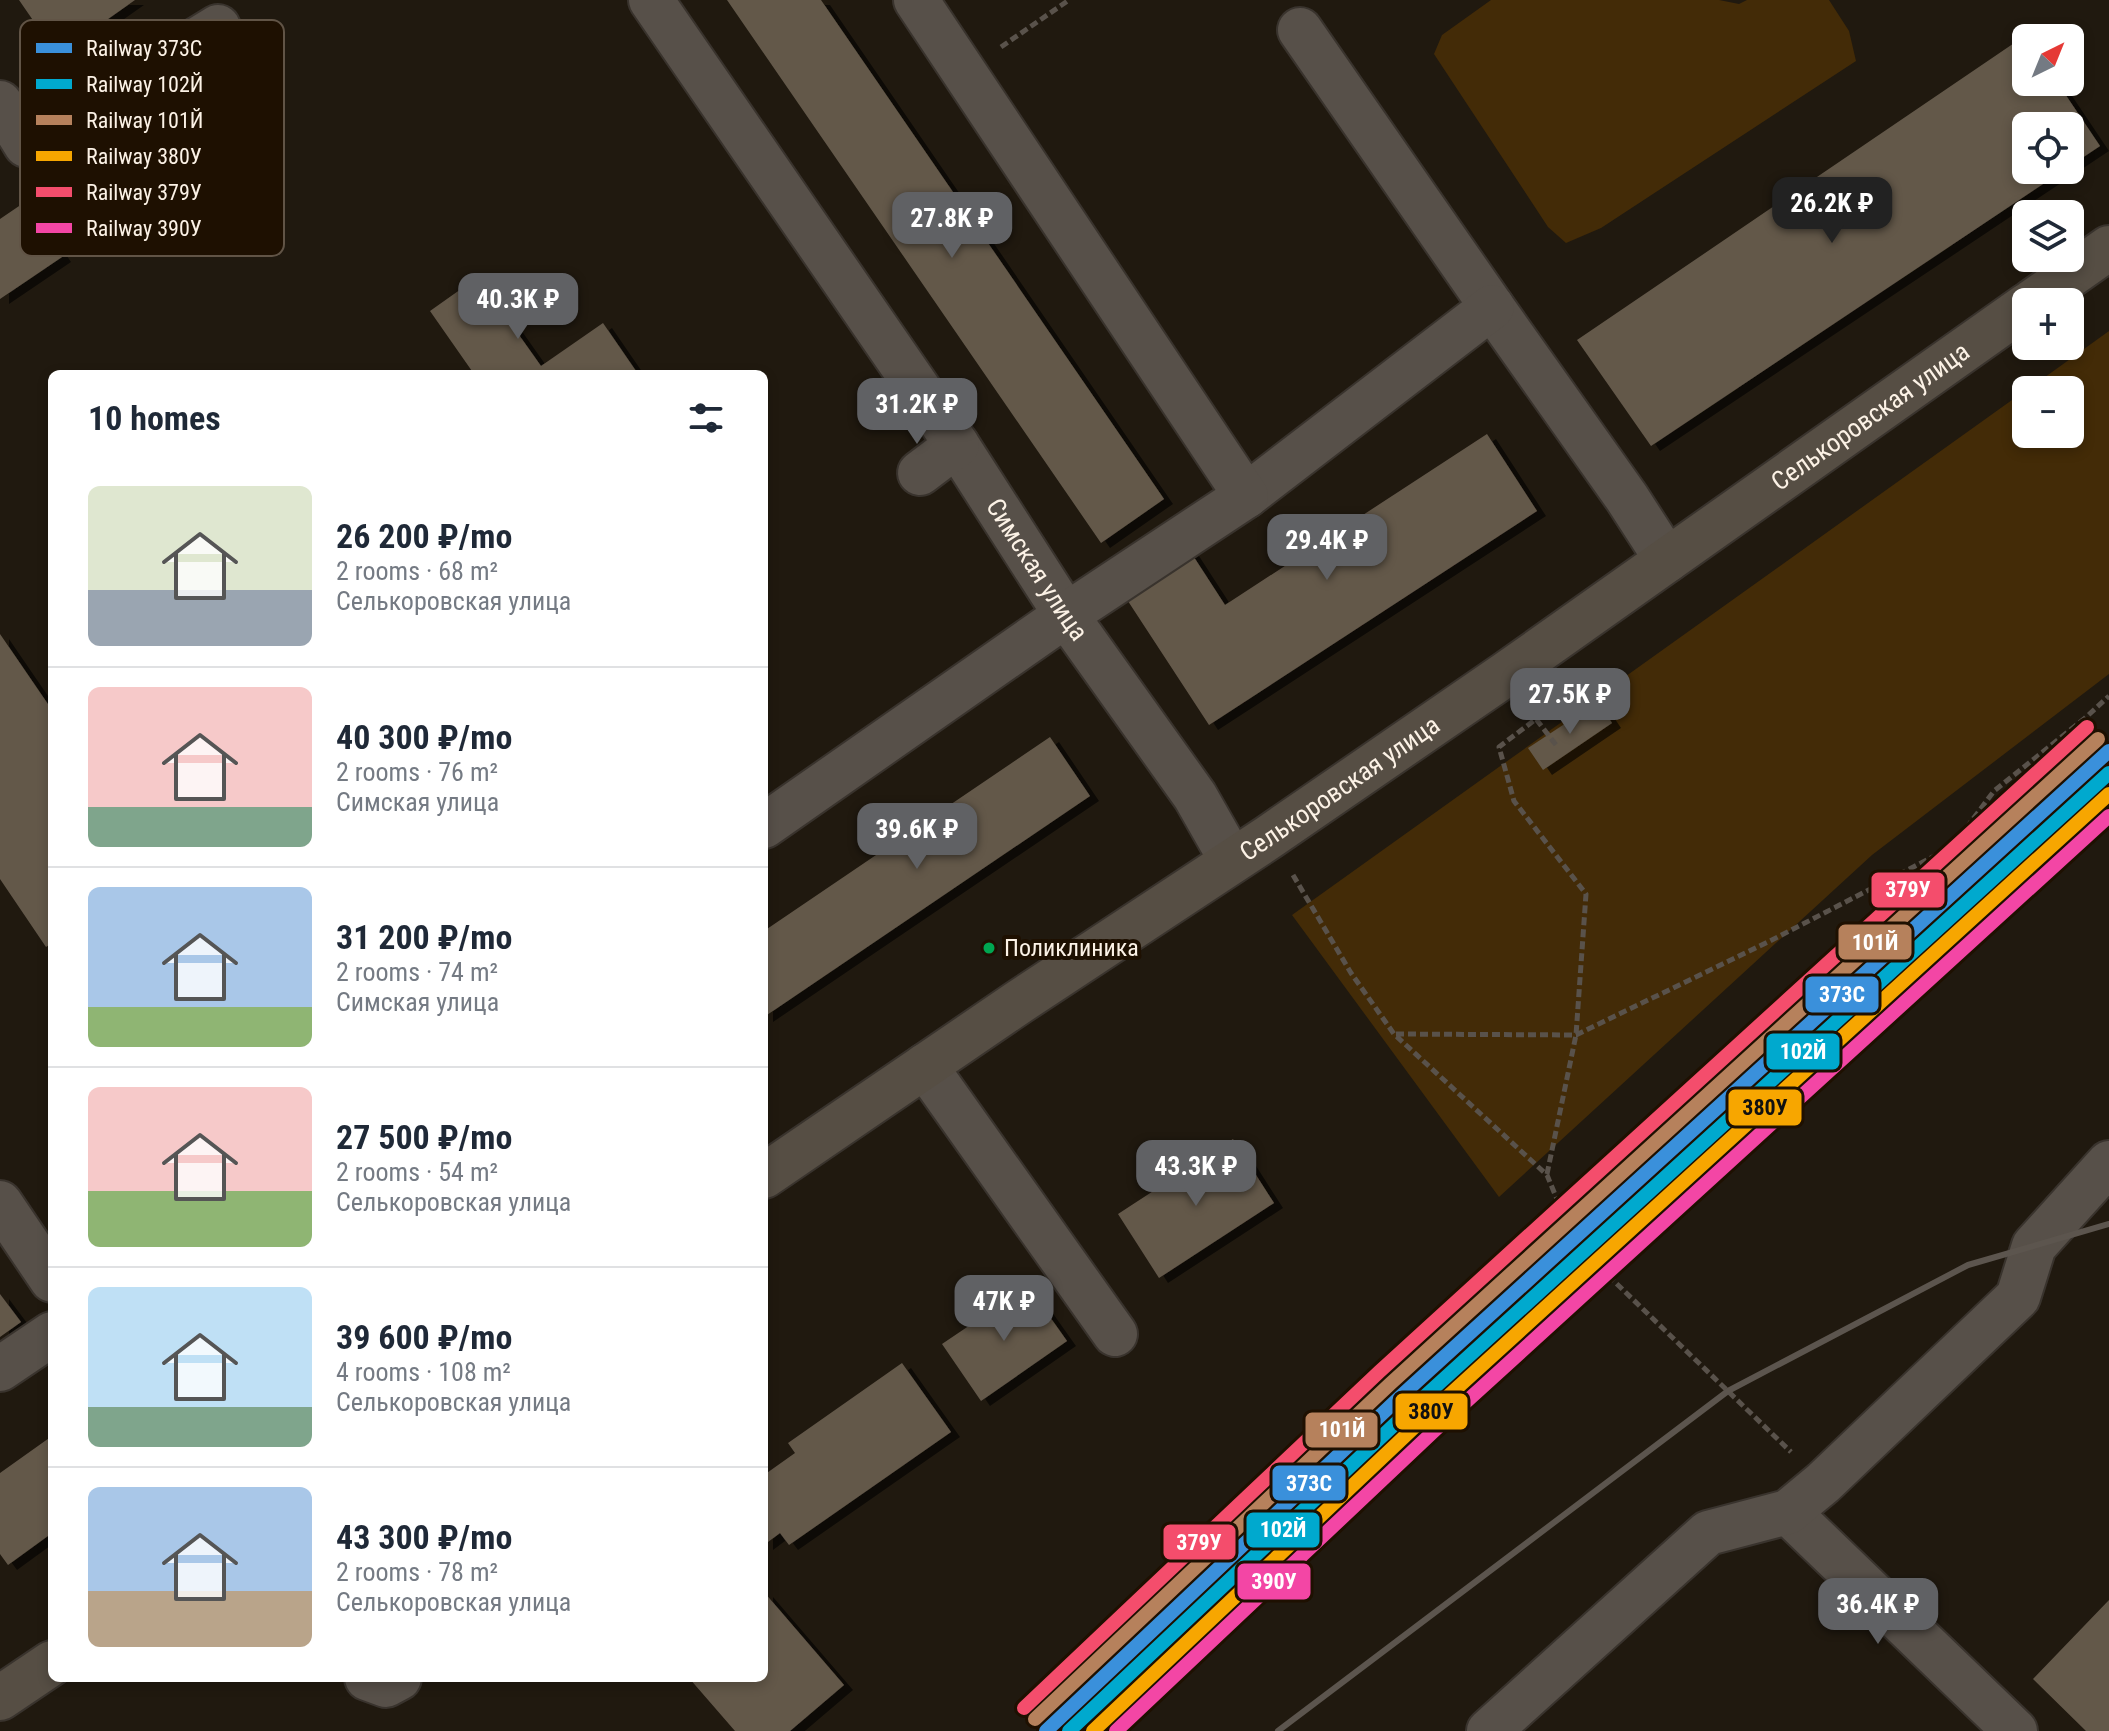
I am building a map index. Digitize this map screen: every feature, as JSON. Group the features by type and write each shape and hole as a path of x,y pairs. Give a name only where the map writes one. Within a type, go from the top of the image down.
{"main road":[{"path":"2052,288 2109,248"},
{"name":"Селькоровская улица","path":"768,1173 1506,674 2012,316"},
{"path":"0,1698 48,1666"}],"street":[{"name":"Симская улица","path":"651,0 957,445 1066,615 1195,796 1232,861"},
{"path":"916,0 1246,496"},
{"path":"1300,30 1627,498 1667,560"},
{"path":"0,103 20,135"},
{"path":"768,823 1066,615 1246,496 1492,307"},
{"path":"920,473 957,445"},
{"path":"925,1066 1115,1334"},
{"path":"1489,1731 1708,1533 1788,1512 1823,1483 2018,1297 2034,1246 2109,1163"},
{"path":"0,1203 48,1274"},
{"path":"0,1369 48,1337"},
{"path":"1788,1512 2015,1731"}],"path":[{"path":"964,72 1069,0"},
{"path":"1394,1034 1576,1035 1770,941 1952,847 1994,791 2109,696"},
{"path":"1547,1175 1576,1035 1586,894 1514,801 1499,747 1536,719 1556,745"},
{"path":"1094,1731 1590,1258 2109,785"},
{"path":"1269,837 1351,973 1394,1034 1547,1175 1573,1238 1590,1258 1823,1483"}],"shaded area":[{"path":"1491,0 1719,0 1739,4 1747,0 1829,0 1849,31 1856,61 1601,228 1566,243 1548,227 1434,54 1442,35"},
{"path":"2109,331 2109,674 1872,855 1499,1197 1292,915 2012,400 2012,448 2084,448 2084,376 2046,376 2069,360 2084,360 2084,349"}],"building":[{"path":"19,0 135,0 107,20 33,20"},
{"path":"727,0 821,0 1164,499 1101,543"},
{"path":"2012,45 2012,96 2066,96 2077,112 2012,112 2012,184 2043,184 2019,200 2012,200 2012,205 1651,446 1577,340"},
{"path":"2084,122 2100,146 2084,157"},
{"path":"20,205 20,256 62,257 0,299 0,219"},
{"path":"478,277 541,366 603,323 635,370 471,370 430,311"},
{"path":"1487,434 1537,511 1209,725 1124,595 1190,551 1225,605"},
{"path":"0,634 48,704 48,946 46,947 0,879"},
{"path":"1598,702 1612,723 1543,770 1528,748"},
{"path":"1050,737 1090,796 768,1014 768,928"},
{"path":"1233,1139 1274,1203 1159,1278 1118,1214"},
{"path":"1028,1286 1067,1341 981,1401 942,1344"},
{"path":"0,1294 21,1322 0,1337"},
{"path":"902,1363 951,1432 789,1545 780,1533 768,1542 768,1472 795,1453 788,1443"},
{"path":"48,1439 48,1536 8,1565 0,1554 0,1473"},
{"path":"768,1597 844,1685 790,1731 735,1731 692,1682 768,1682"},
{"path":"2109,1600 2109,1731 2086,1731 2033,1679"}],"railway":[{"path":"1117,1731 1605,1275 2109,816"},
{"path":"1278,1731 1728,1391 1968,1265 2109,1224"}],"rail line":[{"name":"379У","path":"1024,1708 1379,1372 2087,727"},
{"name":"101Й","path":"1035,1719 1390,1384 2098,739"},
{"name":"373C","path":"1046,1731 1401,1396 2109,751"},
{"name":"102Й","path":"1069,1731 1412,1408 2109,773"},
{"name":"380У","path":"1093,1731 1423,1419 2109,794"},
{"name":"390У","path":"1116,1731 1434,1431 2109,816"}],"place":[{"name":"Поликлиника","path":"989,948"}]}
